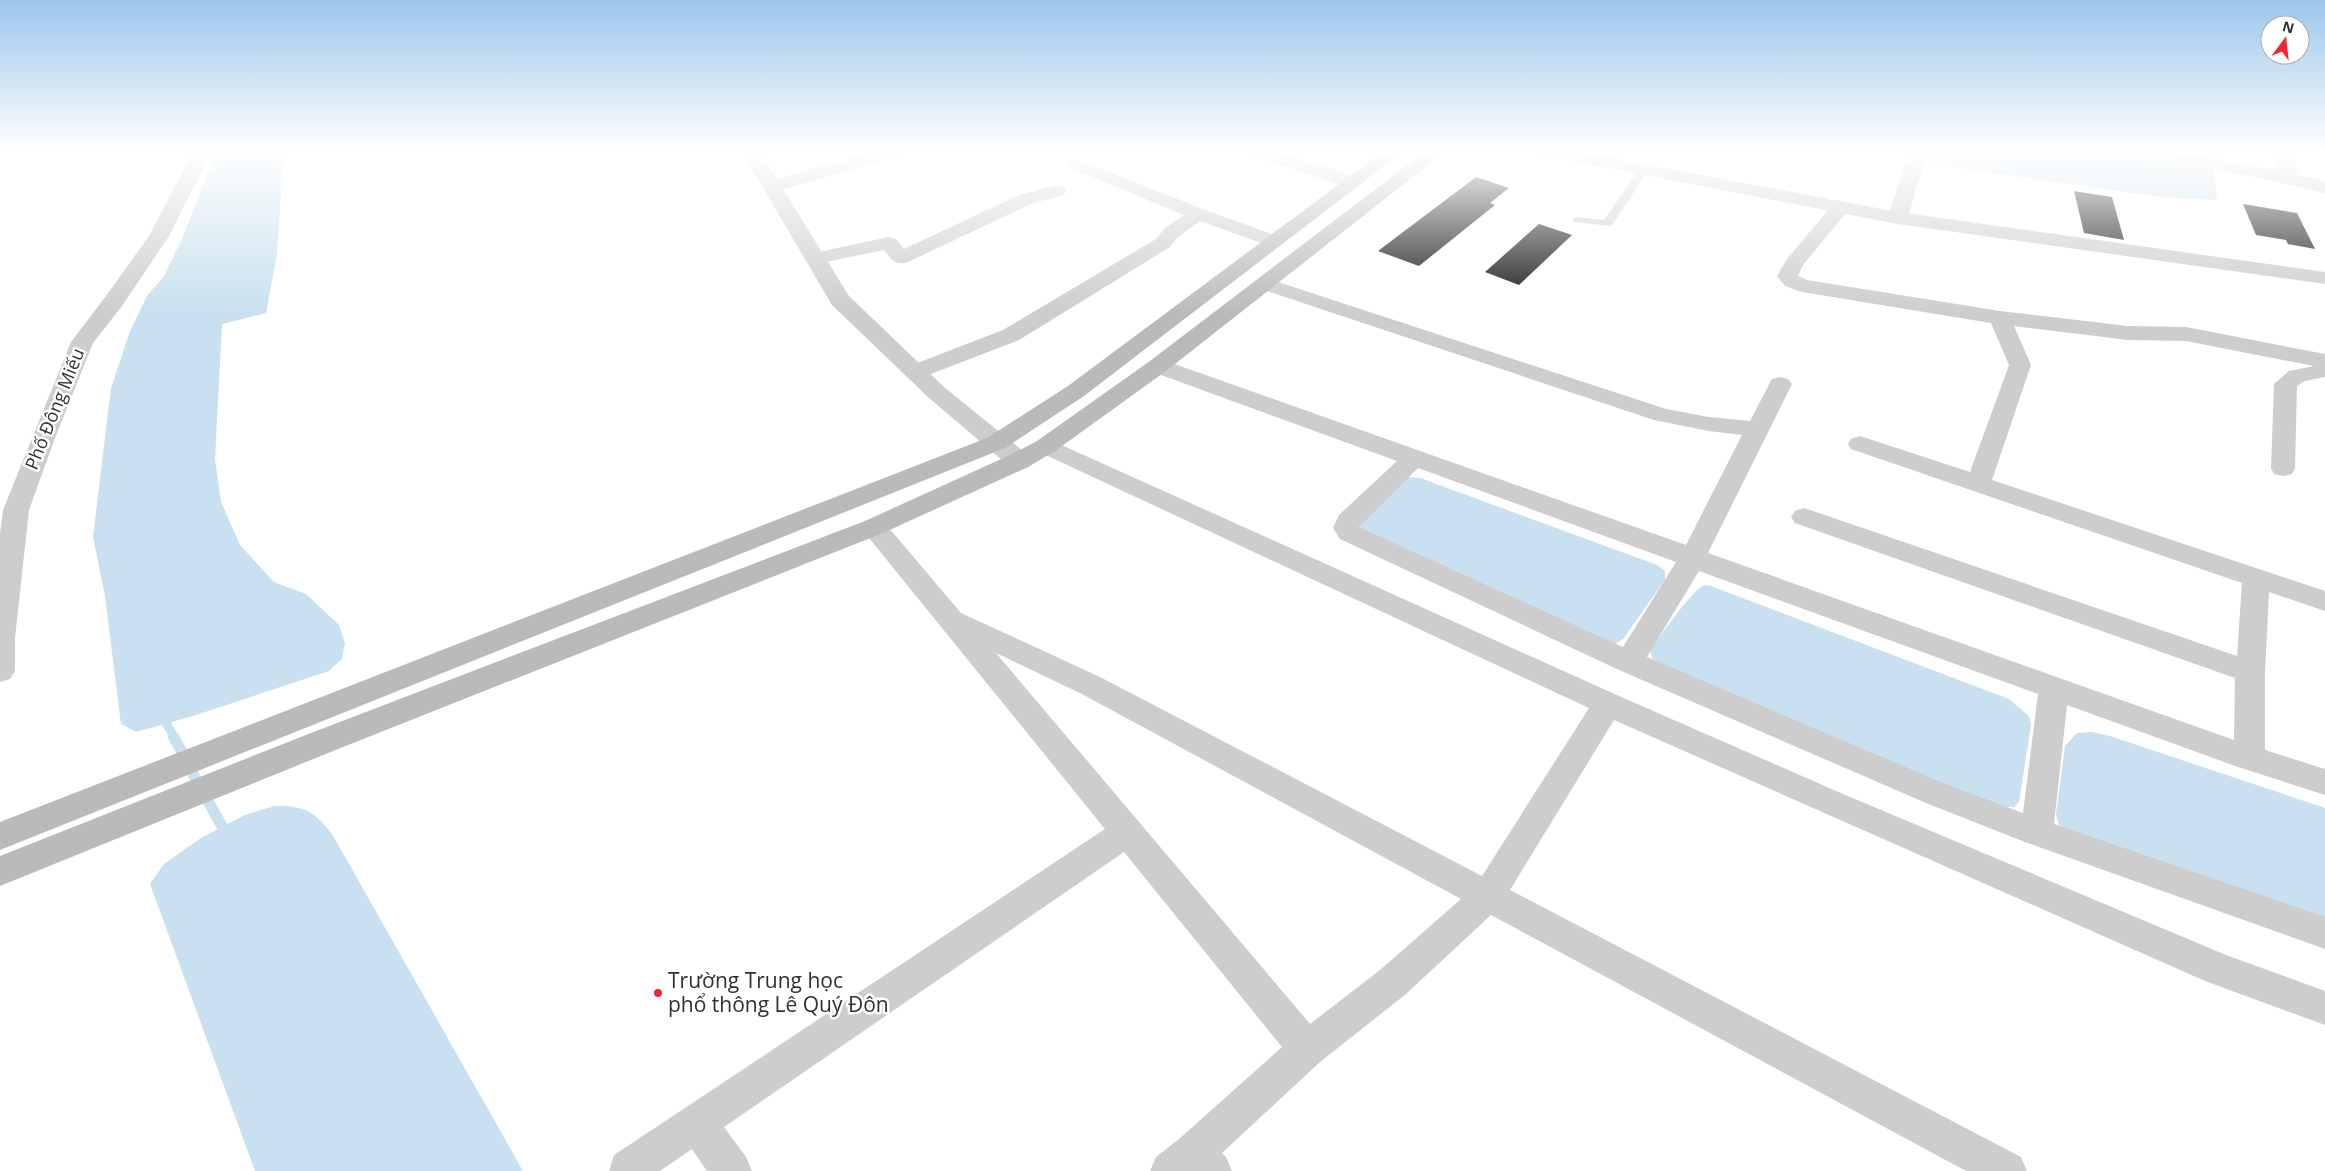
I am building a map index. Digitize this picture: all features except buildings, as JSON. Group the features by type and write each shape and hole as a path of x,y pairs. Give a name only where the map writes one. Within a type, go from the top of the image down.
{"main road":[{"path":"0,836 996,443 1076,391 1321,205"},
{"path":"0,871 577,642 874,527 1020,461 1046,446 1158,366 1367,205"},
{"path":"566,613 577,642"}],"street":[{"name":"Phố Đông Miếu","path":"0,670 1,638 16,510 42,438 82,342 114,301 159,236 175,205"},
{"path":"784,205 840,300 915,372 996,443 1020,461"},
{"path":"816,258 889,243 900,258 1014,205"},
{"path":"1175,205 1272,241"},
{"path":"1823,205 1898,218 2325,278"},
{"path":"1898,218 1902,205"},
{"path":"1840,208 1794,263 1787,276 1792,282 1836,292 2000,318 2128,334 2186,334 2325,361"},
{"path":"915,372 1011,335 1163,243 1171,233 1198,214"},
{"path":"1265,284 1662,415 1709,424 1758,429"},
{"path":"1978,484 2020,365 2000,318"},
{"path":"1158,366 2249,758 2325,782"},
{"path":"2283,468 2286,384 2297,376 2325,370"},
{"path":"1629,662 1692,559 1780,384"},
{"path":"1860,444 2325,601"},
{"path":"1046,446 1608,704 1977,867 2218,969 2325,1008"},
{"path":"1414,458 1348,521 1346,528 1349,533 1629,662 1937,794 2037,832 2325,933"},
{"path":"1804,517 2250,672"},
{"path":"874,527 1307,1049"},
{"path":"2249,758 2250,672 2256,578"},
{"path":"952,620 1090,685 2007,1171"},
{"path":"2037,832 2054,688"},
{"path":"1192,1165 1307,1049 1393,982 1487,897 1608,704"},
{"path":"629,1171 628,1169 1126,833"},
{"path":"697,1124 732,1171"}],"lane":[{"path":"1577,220 1607,224 1620,205"}],"water":[{"path":"195,205 280,205 277,254 266,313 222,324 215,459 221,502 240,545 274,582 306,594 339,625 345,643 342,659 329,671 193,716 136,732 121,724 105,596 93,537 111,388 130,331 147,296 164,276 182,239"},
{"path":"1408,477 1420,478 1657,565 1665,571 1665,580 1623,639 1615,644 1360,528 1360,523"},
{"path":"1705,585 2009,699 2029,716 2031,725 2019,802 2014,807 1994,807 1653,661 1650,650 1692,595"},
{"path":"2092,732 2110,736 2325,808 2325,926 2066,832 2059,825 2056,814 2065,746 2077,733"},
{"path":"274,806 301,808 308,811 320,820 332,834 523,1171 255,1171 150,884 164,864 201,838 245,815"}],"waterway":[{"path":"161,714 174,737"},
{"path":"173,736 182,752"},
{"path":"193,774 228,837"}],"place":[{"name":"Trường Trung học phổ thông Lê Quý Đôn","path":"658,993"}]}
